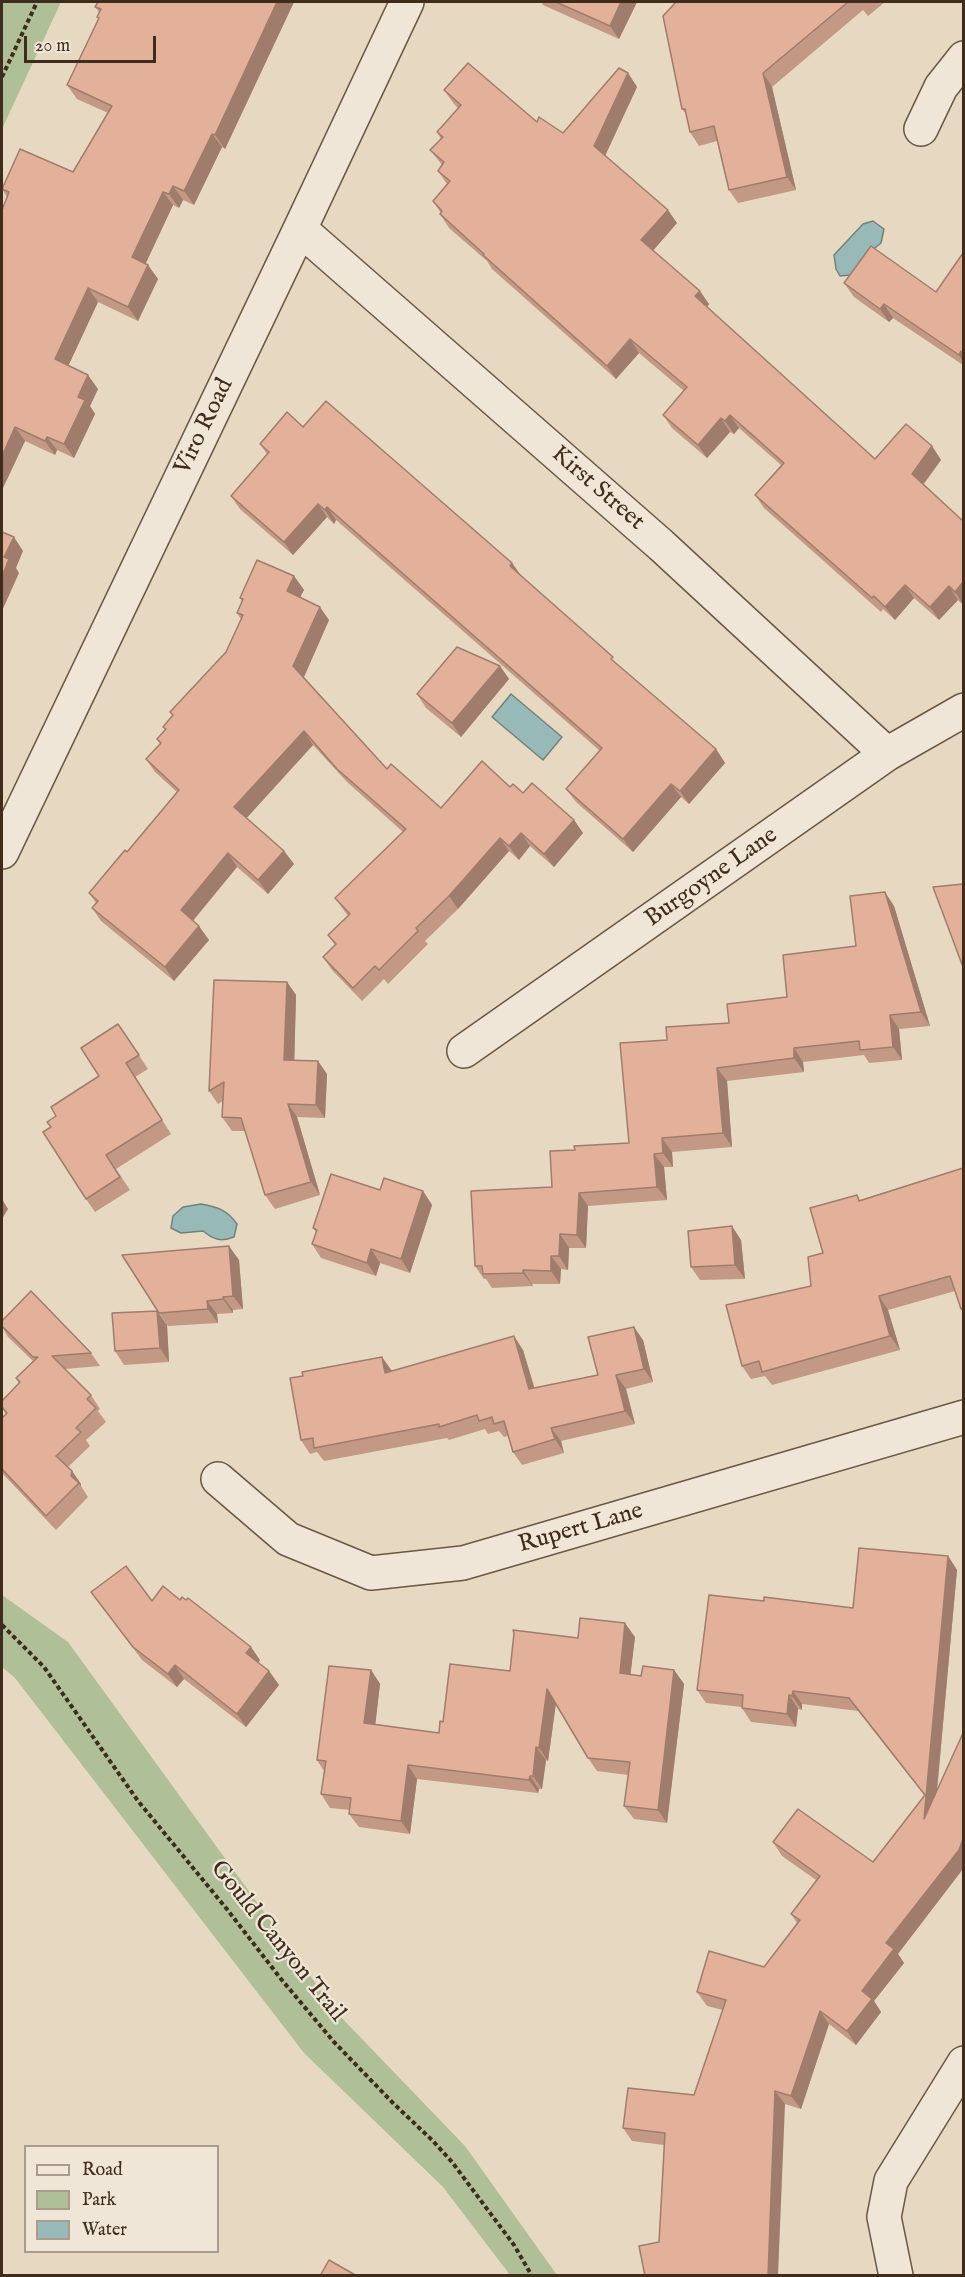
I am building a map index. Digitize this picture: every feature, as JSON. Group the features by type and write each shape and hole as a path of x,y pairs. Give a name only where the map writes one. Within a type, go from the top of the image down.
{"street":[{"name":"Viro Road","path":"2,852 407,2"},
{"path":"921,129 941,87 963,58"},
{"name":"Kirst Street","path":"300,230 661,545 887,754"},
{"name":"Burgoyne Lane","path":"464,1052 887,754 963,710"},
{"name":"Rupert Lane","path":"218,1479 288,1539 371,1573 463,1563 963,1417"},
{"path":"896,2276 884,2217 891,2181 963,2062"}],"path":[{"path":"2,77 36,2"},
{"name":"Gould Canyon Trail","path":"2,1625 44,1666 138,1801 281,1979 334,2042 393,2103 434,2141 452,2162 514,2245 532,2276"}],"green space":[{"path":"3,2 61,2 2,129 2,4"},
{"path":"2,1595 68,1642 338,2014 465,2146 557,2275 510,2275 443,2187 304,2053 15,1678 2,1667"}],"water":[{"path":"873,221 884,229 881,243 850,275 840,276 836,269 834,255 863,224"},
{"path":"511,694 562,737 543,760 492,717"},
{"path":"201,1204 217,1208 230,1215 237,1224 234,1237 218,1239 203,1231 181,1233 171,1228 173,1216 183,1207"}],"building":[{"path":"98,2 277,2 215,135 212,134 184,191 173,186 169,194 163,192 132,257 148,265 128,307 88,288 55,359 88,375 78,397 85,400 64,444 47,437 45,441 15,427 2,456 2,210 9,192 2,189 20,149 73,172 112,106 67,85 99,18 97,17 101,9 95,7"},
{"path":"556,2 621,2 610,26"},
{"path":"676,2 848,2 763,73 787,177 729,190 714,126 690,132 685,109 682,109 663,16"},
{"path":"468,63 537,122 539,117 563,133 619,68 628,73 594,146 668,210 641,240 700,291 695,296 875,459 906,424 932,446 912,474 963,521 963,582 955,592 949,586 930,607 905,585 885,607 874,596 872,598 755,495 784,463 730,415 725,421 721,418 698,445 663,415 687,387 630,339 607,366 440,214 442,211 433,201 450,181 438,171 444,162 430,150 443,137 437,132 461,105 444,90"},
{"path":"871,246 936,292 963,253 963,355 961,351 959,355 884,304 880,309 844,283"},
{"path":"326,401 512,563 510,566 613,657 611,659 716,749 680,791 671,784 623,839 566,789 602,748 327,507 325,510 318,504 284,542 231,496 269,452 260,444 287,412 303,427"},
{"path":"2,532 14,537 4,557 9,559 2,576"},
{"path":"257,560 294,576 287,591 320,607 293,666 387,769 391,764 441,808 482,761 510,787 513,784 523,793 532,783 574,820 544,854 521,833 509,846 500,838 449,896 416,928 418,931 379,970 375,966 353,988 323,957 336,944 328,935 350,914 335,898 406,829 337,769 304,731 234,807 284,851 258,880 228,853 181,910 199,926 165,967 92,908 98,901 89,893 179,790 146,759 161,743 157,739 166,729 163,727 173,715 170,712 226,652 243,615 237,613 243,599 240,598"},
{"path":"457,647 500,666 452,723 417,694"},
{"path":"963,884 963,967 933,887"},
{"path":"885,892 921,1012 890,1015 893,1047 860,1050 859,1041 794,1048 794,1058 717,1068 723,1133 662,1138 663,1153 654,1154 657,1187 579,1193 577,1235 560,1234 559,1256 551,1256 551,1271 523,1270 523,1273 483,1274 482,1266 475,1266 471,1191 552,1187 550,1151 575,1150 574,1146 629,1143 620,1043 667,1040 666,1027 729,1023 727,1004 787,997 783,955 856,946 850,896"},
{"path":"214,980 287,982 284,1060 318,1061 316,1105 288,1104 311,1182 265,1195 241,1118 222,1117 224,1082 209,1091"},
{"path":"118,1024 139,1055 126,1063 162,1120 106,1155 120,1177 86,1199 43,1132 51,1127 47,1122 56,1116 51,1107 99,1076 81,1048"},
{"path":"963,1168 963,1308 961,1309 950,1276 879,1296 890,1336 762,1372 759,1361 742,1366 726,1305 811,1286 808,1257 823,1253 810,1208 857,1195 859,1201"},
{"path":"331,1174 380,1190 384,1178 423,1191 401,1259 371,1249 367,1263 312,1244 317,1230 313,1228"},
{"path":"732,1226 735,1265 691,1267 688,1231"},
{"path":"229,1246 233,1296 207,1301 208,1309 159,1313 122,1255"},
{"path":"31,1291 91,1353 52,1356 91,1395 87,1399 96,1408 76,1428 81,1432 56,1456 72,1471 71,1476 79,1483 46,1516 2,1469 2,1418 7,1413 2,1407 2,1401 20,1382 16,1378 38,1357 33,1357 2,1326 2,1321"},
{"path":"157,1311 160,1348 115,1351 112,1313"},
{"path":"634,1327 644,1369 616,1375 625,1411 551,1428 555,1439 513,1452 504,1421 494,1424 492,1417 479,1421 477,1415 439,1427 439,1424 314,1448 313,1438 301,1440 290,1378 303,1376 302,1372 382,1357 385,1373 514,1336 529,1389 598,1375 588,1337"},
{"path":"859,1548 948,1556 924,1819 963,1733 963,1839 959,1850 886,1943 894,1949 862,1991 872,1999 847,2031 820,2011 791,2096 775,2091 768,2276 645,2276 639,2246 659,2242 665,2133 623,2128 628,2088 694,2095 726,2000 697,1992 709,1951 764,1967 800,1920 791,1914 820,1876 773,1842 798,1809 873,1862 925,1795 849,1698 793,1691 792,1696 789,1695 787,1714 742,1708 743,1695 697,1690 709,1595 764,1601 764,1597 853,1608"},
{"path":"126,1566 152,1601 163,1586 180,1600 182,1597 186,1600 188,1598 251,1647 246,1653 269,1671 237,1714 175,1665 168,1674 133,1647 91,1592"},
{"path":"580,1618 625,1623 620,1673 641,1676 643,1666 674,1670 658,1810 624,1806 630,1762 588,1758 547,1689 539,1748 536,1747 533,1776 530,1776 529,1780 408,1765 401,1821 349,1814 351,1798 321,1794 326,1761 317,1760 329,1666 371,1670 364,1723 439,1733 440,1721 443,1722 450,1664 510,1671 513,1630 578,1638"},
{"path":"329,2260 357,2276 320,2276"}]}
